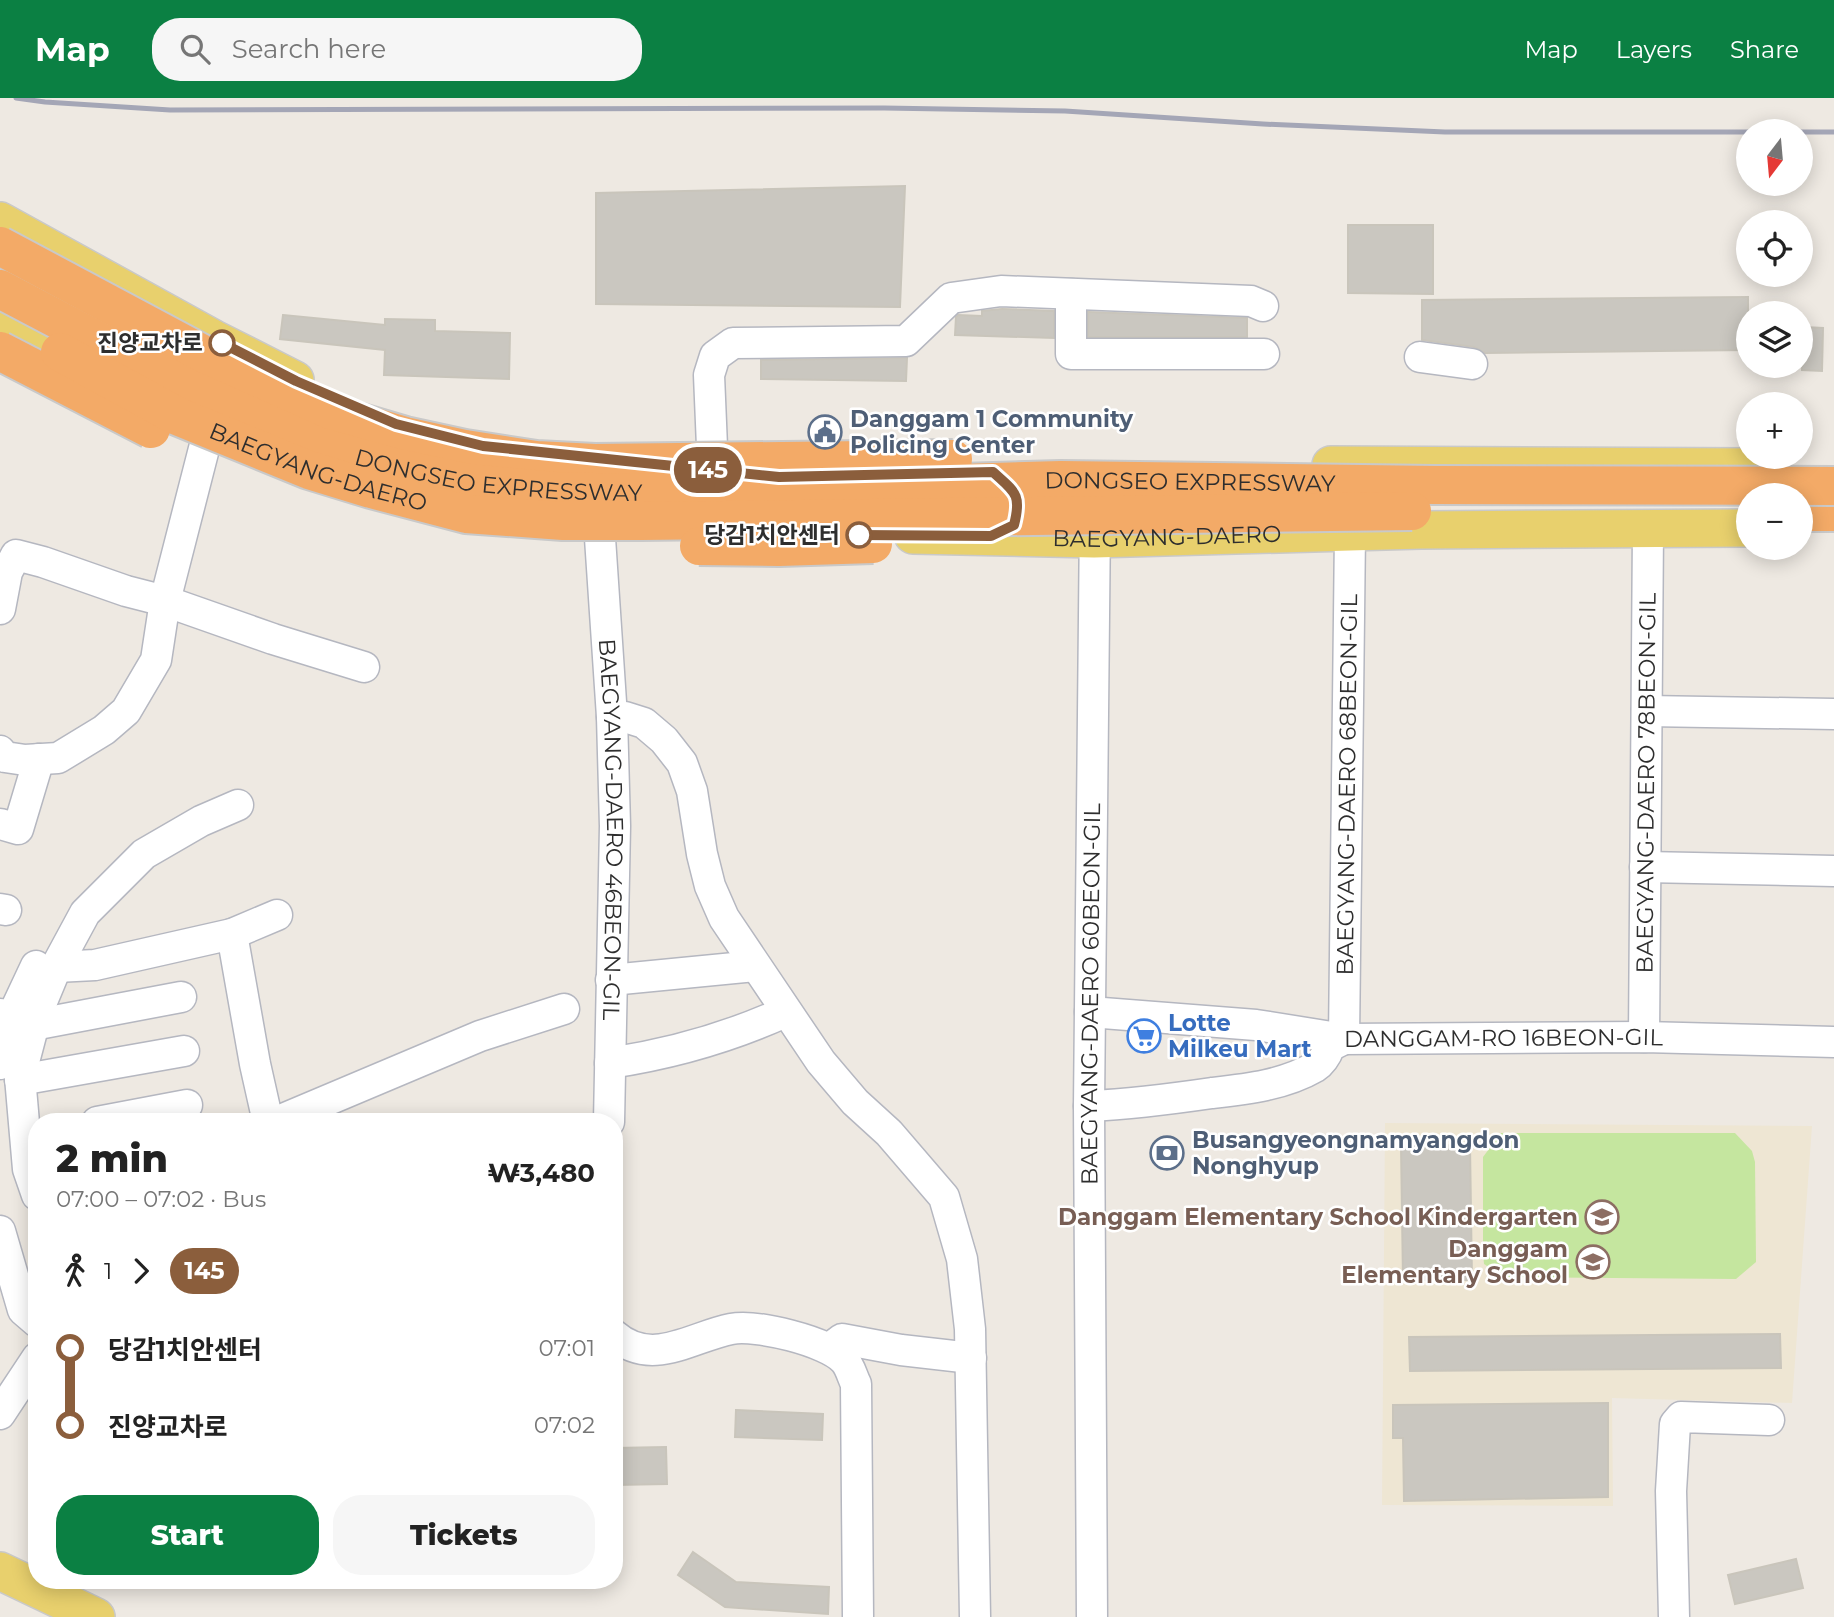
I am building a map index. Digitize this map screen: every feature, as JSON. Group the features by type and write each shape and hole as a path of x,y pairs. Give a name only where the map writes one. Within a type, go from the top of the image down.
{"highway":[{"path":"0,246 238,373 317,410 429,442 536,460 595,463 870,458 1032,459 1094,481"},
{"name":"DONGSEO EXPRESSWAY","path":"0,289 186,387 318,446 394,467 469,483 556,491 631,493 1094,481 1834,486"},
{"name":"DONGSEO EXPRESSWAY","path":"0,319 189,421 309,470 466,514 563,521 1364,521 1736,512"},
{"path":"0,351 91,400 294,492 346,509 454,534 556,547 779,547 1364,521"},
{"path":"1813,512 1834,512"}],"main road":[{"name":"BAEGYANG-DAERO","path":"0,221 296,381 396,424 483,446 779,477"},
{"name":"BAEGYANG-DAERO","path":"0,272 198,379 291,422 362,448 520,481 604,486 1136,464 1834,467"},
{"name":"BAEGYANG-DAERO","path":"0,326 68,358 208,433 389,503 507,532 600,538 700,533 1094,539 1364,521 1648,529 1736,528"},
{"path":"991,536 1014,525 1019,505 1013,491 993,472"},
{"path":"1813,528 1834,527"},
{"path":"0,1572 28,1585"},
{"path":"36,1589 96,1617"}],"street":[{"path":"713,471 709,375 715,356 733,343 906,341 951,298 1001,291 1251,301 1263,306"},
{"path":"1071,294 1071,354 1264,354"},
{"path":"1420,357 1472,364"},
{"path":"0,751 5,757 25,760 58,758 104,730 126,711 156,660 165,601 208,433"},
{"name":"BAEGYANG-DAERO 60BEON-GIL","path":"1092,1617 1089,1106 1094,539 1097,495 1136,464"},
{"name":"BAEGYANG-DAERO 68BEON-GIL","path":"1344,1039 1364,521"},
{"name":"BAEGYANG-DAERO 78BEON-GIL","path":"1644,1037 1648,529"},
{"name":"BAEGYANG-DAERO 46BEON-GIL","path":"600,538 612,717 615,825 609,1113"},
{"path":"0,609 8,553 165,601 364,667"},
{"path":"1647,711 1834,714"},
{"path":"612,717 625,717 644,723 664,740 682,762 692,791 710,886 724,918 821,1062 855,1102 889,1133 944,1197 962,1259 971,1329 975,1617"},
{"path":"0,824 18,829 39,759"},
{"path":"15,1019 56,968 85,913 144,854 201,821 238,805"},
{"path":"1645,867 1834,871"},
{"path":"28,1125 10,1072 15,1019 35,967 58,936 96,902"},
{"path":"56,968 95,965 232,934 277,915"},
{"path":"232,934 254,1064 266,1113"},
{"path":"611,980 755,966"},
{"path":"15,1019 181,997"},
{"path":"297,1113 480,1036 564,1009"},
{"path":"610,1063 650,1057 748,1028 785,1012"},
{"name":"DANGGAM-RO 16BEON-GIL","path":"1090,1012 1256,1025 1344,1039 1644,1037 1834,1042"},
{"path":"1089,1106 1142,1104 1260,1087 1296,1076 1318,1065 1331,1046 1344,1039"},
{"path":"10,1072 184,1051"},
{"path":"145,1113 187,1105"},
{"path":"0,1231 23,1310 28,1314"},
{"path":"623,1342 650,1350 673,1348 733,1329 768,1331 830,1349 846,1361 856,1384 858,1617"},
{"path":"830,1349 842,1339 901,1350 971,1358"},
{"path":"0,1414 28,1372"},
{"path":"1674,1617 1671,1491 1675,1424 1681,1418 1769,1420"}],"shaded area":[{"name":"Danggam Elementary School","path":"1385,1123 1812,1126 1792,1403 1612,1398 1613,1506 1382,1505"}],"green space":[{"path":"1501,1133 1735,1133 1752,1151 1755,1162 1756,1262 1736,1279 1504,1277 1484,1264 1483,1253 1483,1157"}],"building":[{"path":"905,186 900,307 596,304 596,193"},
{"path":"1348,225 1433,225 1433,294 1348,293"},
{"path":"1748,297 1748,301 1736,301 1736,350 1485,353 1474,347 1422,340 1422,300"},
{"path":"982,311 1054,311 1054,338 955,335 958,315 982,316"},
{"path":"1088,312 1247,318 1247,337 1088,337"},
{"path":"283,315 385,325 385,319 435,320 435,331 510,333 509,379 384,375 385,350 280,339"},
{"path":"1813,327 1823,328 1822,371 1813,371"},
{"path":"907,358 906,381 761,379 761,360"},
{"path":"1470,1145 1472,1280 1403,1280 1401,1146"},
{"path":"1780,1334 1781,1368 1410,1371 1409,1337"},
{"path":"1608,1403 1608,1497 1404,1501 1403,1438 1393,1438 1393,1405"},
{"path":"736,1410 823,1414 822,1440 735,1437"},
{"path":"666,1447 667,1484 623,1485 623,1448"},
{"path":"693,1552 736,1582 829,1587 828,1614 725,1607 678,1575"},
{"path":"1796,1559 1803,1588 1735,1604 1728,1575"}],"railway":[{"path":"16,98 170,110 884,108 1065,111 1445,132 1736,132"},
{"path":"1813,132 1834,132"}],"bus line":[{"name":"145","path":"222,343 296,381 396,424 483,446 779,477 993,472 1013,491 1019,505 1014,525 991,536 859,535"}],"place":[{"name":"진양교차로","path":"222,343"},
{"name":"Danggam 1 Community Policing Center","path":"825,432"},
{"name":"당감1치안센터","path":"859,535"},
{"name":"Lotte Milkeu Mart","path":"1144,1036"},
{"name":"Busangyeongnamyangdon Nonghyup","path":"1167,1153"},
{"name":"Danggam Elementary School Kindergarten","path":"1602,1217"},
{"name":"Danggam Elementary School","path":"1593,1262"}]}
